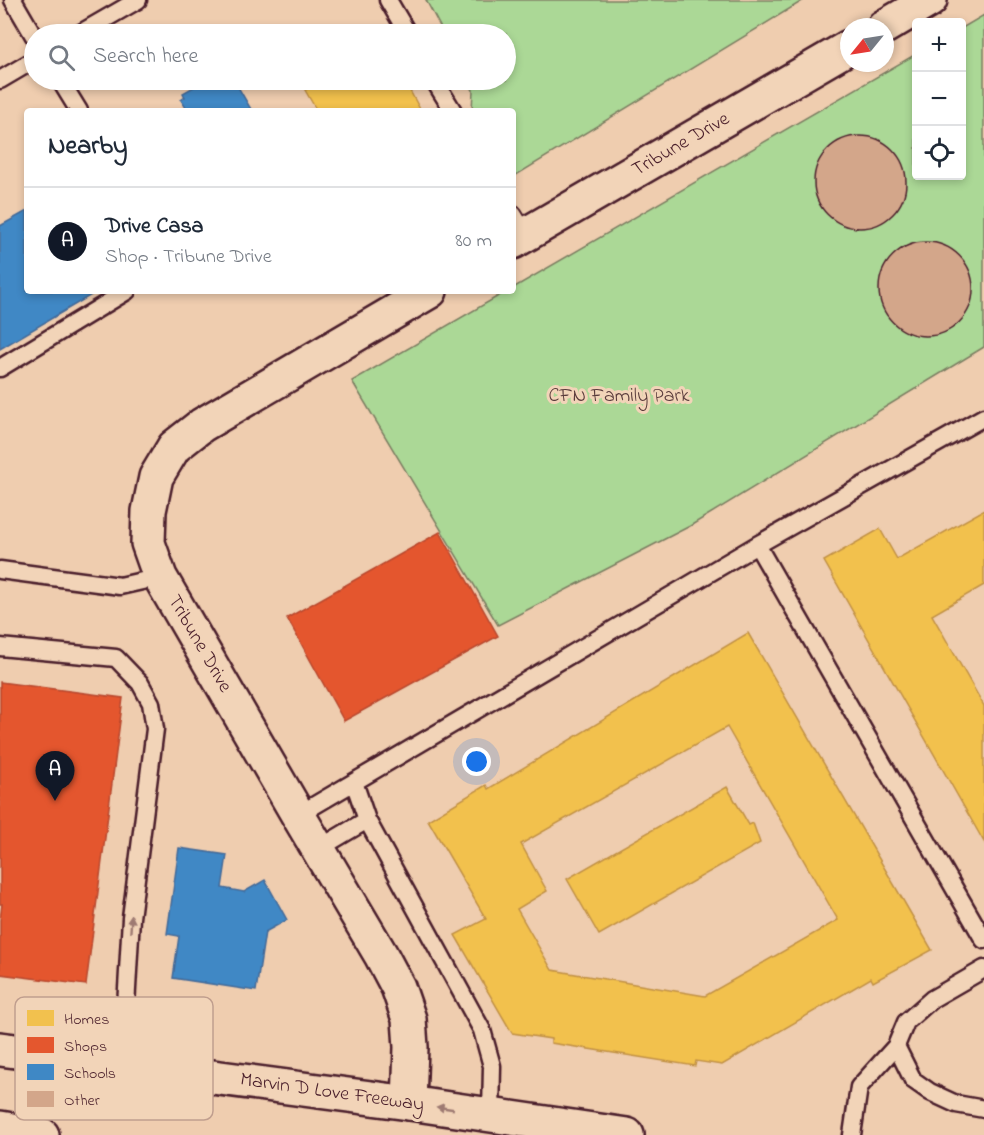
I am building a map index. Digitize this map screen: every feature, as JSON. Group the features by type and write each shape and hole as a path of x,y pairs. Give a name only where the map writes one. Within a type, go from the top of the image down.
{"main road":[{"path":"894,21 930,0"},
{"name":"Tribune Drive","path":"517,230 840,52"},
{"name":"Tribune Drive","path":"409,1103 411,1047 409,1019 398,987 160,577 148,543 149,511 156,477 174,447 202,425 425,294"},
{"name":"Marvin D Love Freeway","path":"0,1049 15,1051"},
{"name":"Marvin D Love Freeway","path":"213,1077 491,1114 627,1135"},
{"path":"0,1128 42,1135"}],"lane":[{"path":"13,0 27,24"},
{"path":"96,24 138,0"},
{"path":"388,0 402,24"},
{"path":"0,80 24,66"},
{"path":"66,90 77,108"},
{"path":"440,90 451,108"},
{"path":"0,368 122,294"},
{"path":"298,815 757,545 984,417"},
{"path":"757,545 984,940"},
{"path":"0,570 120,586 160,577"},
{"path":"0,646 116,658 140,683 151,703 155,729 131,918 127,997"},
{"path":"354,782 368,820 482,1030 492,1066 491,1114"},
{"path":"318,849 368,820"},
{"path":"852,1135 859,1088 896,1046 906,1022 932,999 984,969"},
{"path":"896,1046 913,1080 930,1092 956,1104 984,1109"}],"green space":[{"path":"426,0 804,0 516,175 516,108 472,108 473,90 516,90 516,24 439,24"},
{"name":"CFN Family Park","path":"984,15 984,347 690,526 498,625 352,381 502,294 516,294 516,286 885,72 894,72 894,67 912,56 912,180 966,180 966,26"}],"building: Homes":[{"path":"305,90 409,90 419,108 315,108"},
{"path":"984,510 984,585 932,615 984,706 984,842 824,561 880,529 897,559"},
{"path":"748,633 932,950 873,982 871,978 722,1065 696,1061 695,1066 551,1043 551,1039 512,1033 455,935 486,919 428,820 486,785 488,789","holes":["727,727 838,920 705,996 552,970 517,909 547,891 521,844"]},
{"path":"727,787 749,825 753,823 760,843 599,935 567,879"}],"building: Shops":[{"path":"440,532 498,636 344,721 287,618"},
{"path":"0,682 123,698 86,985 0,974 2,904 0,904"}],"building: Schools":[{"path":"188,90 240,90 250,108 186,108 181,100 185,97 183,93"},
{"path":"24,213 24,294 93,294 0,349 0,226"},
{"path":"179,848 227,855 222,888 244,892 265,880 287,920 265,932 256,991 173,978 179,936 167,934"}],"building: Other":[{"path":"860,136 877,140 892,150 902,165 906,182 902,199 892,214 877,224 860,228 843,224 828,214 818,199 814,182 818,165 828,150 843,140"},
{"path":"926,242 944,246 959,256 969,271 973,289 969,307 959,322 944,332 926,336 908,332 893,322 883,307 879,289 883,271 893,256 908,246"}],"place":[{"name":"Drive Casa","path":"55,801"}]}
